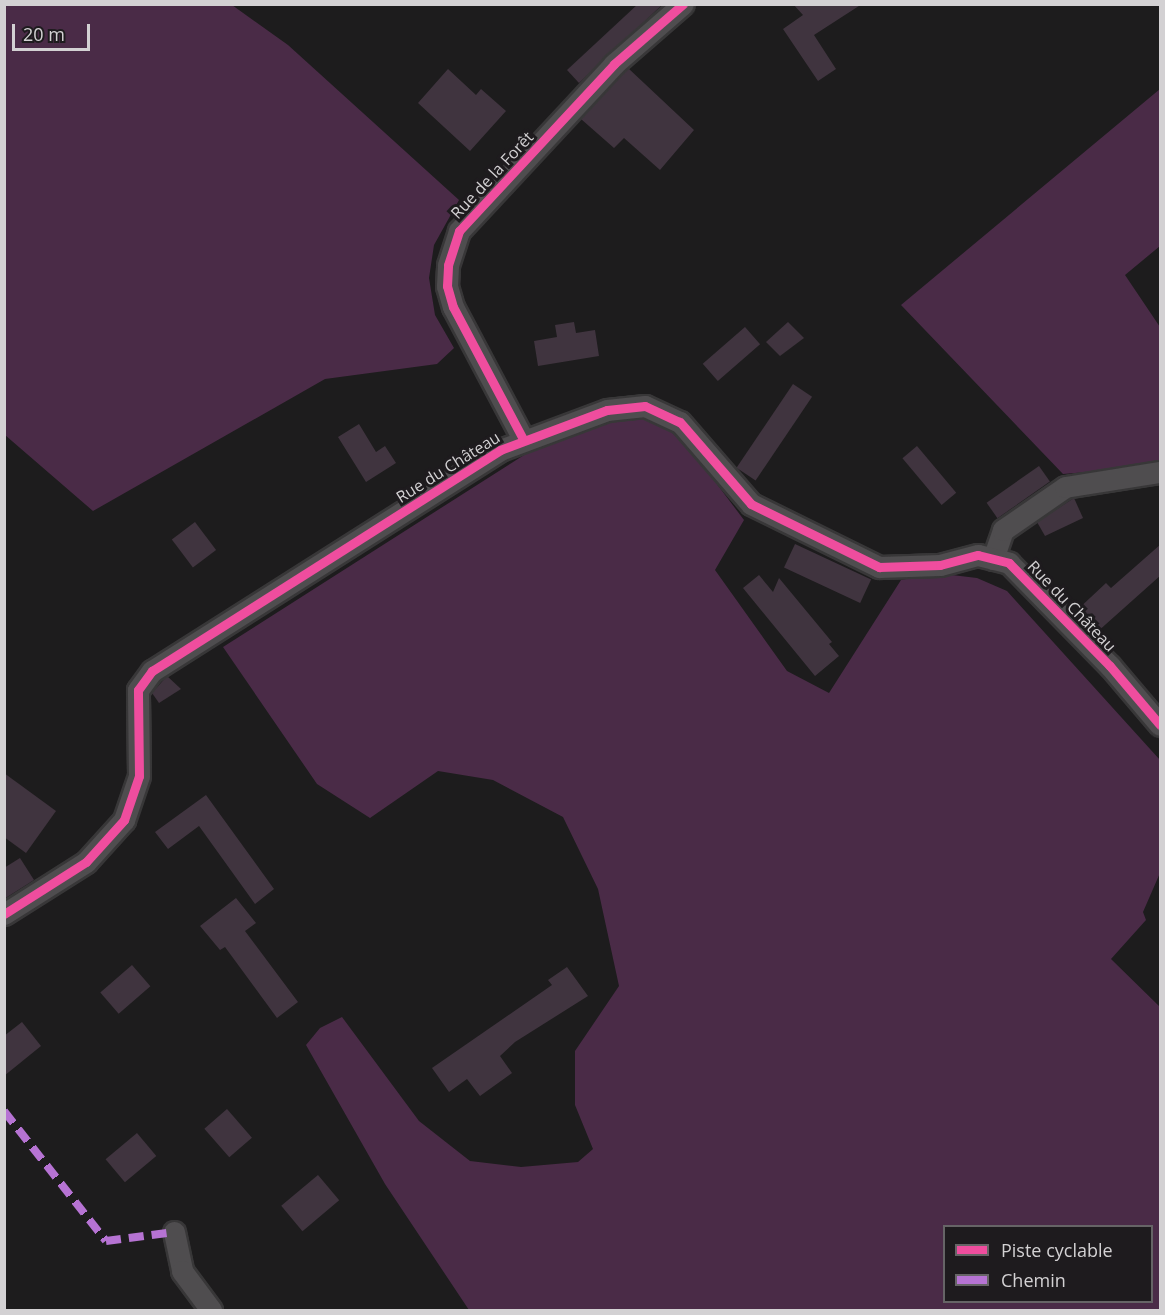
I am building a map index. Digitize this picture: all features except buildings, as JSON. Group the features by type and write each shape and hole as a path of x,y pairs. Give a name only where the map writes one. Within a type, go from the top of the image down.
{"street":[{"name":"Rue de la Forêt","path":"523,439 453,307 447,286 448,265 459,231 614,64 683,4"},
{"name":"Rue du Château","path":"4,914 86,862 124,820 139,776 138,690 152,671 523,439 607,410 645,406 680,422 751,504 879,567 940,564 978,555 1009,563 1110,666 1161,725"},
{"path":"993,559 1003,530 1065,487 1161,472"},
{"path":"174,1232 182,1271 212,1311"}],"shaded area":[{"path":"4,5 232,5 288,45 459,200 434,245 429,278 435,315 454,348 437,364 325,379 93,511 5,435"},
{"path":"1160,89 1160,246 1125,275 1160,327 1160,466 1063,474 901,305"},
{"path":"654,416 692,451 744,520 715,570 787,671 829,693 901,580 935,573 977,578 1007,591 1160,760 1160,873 1143,912 1146,920 1111,959 1160,1007 1160,1310 469,1310 385,1184 306,1045 320,1028 342,1017 419,1121 470,1161 521,1167 578,1162 593,1149 575,1105 575,1051 619,986 598,889 563,817 493,780 438,771 370,818 317,784 223,647 546,441 618,417"}],"marked path":[{"path":"4,1111 106,1241 174,1232"}],"cycle path":[{"path":"523,439 453,307 447,286 448,265 459,231 614,64 683,4"},
{"path":"4,914 86,862 124,820 139,776 138,690 152,671 500,450 607,410 645,406 680,422 751,504 879,567 940,565 978,555 1009,563 1110,666 1160,725"}]}
